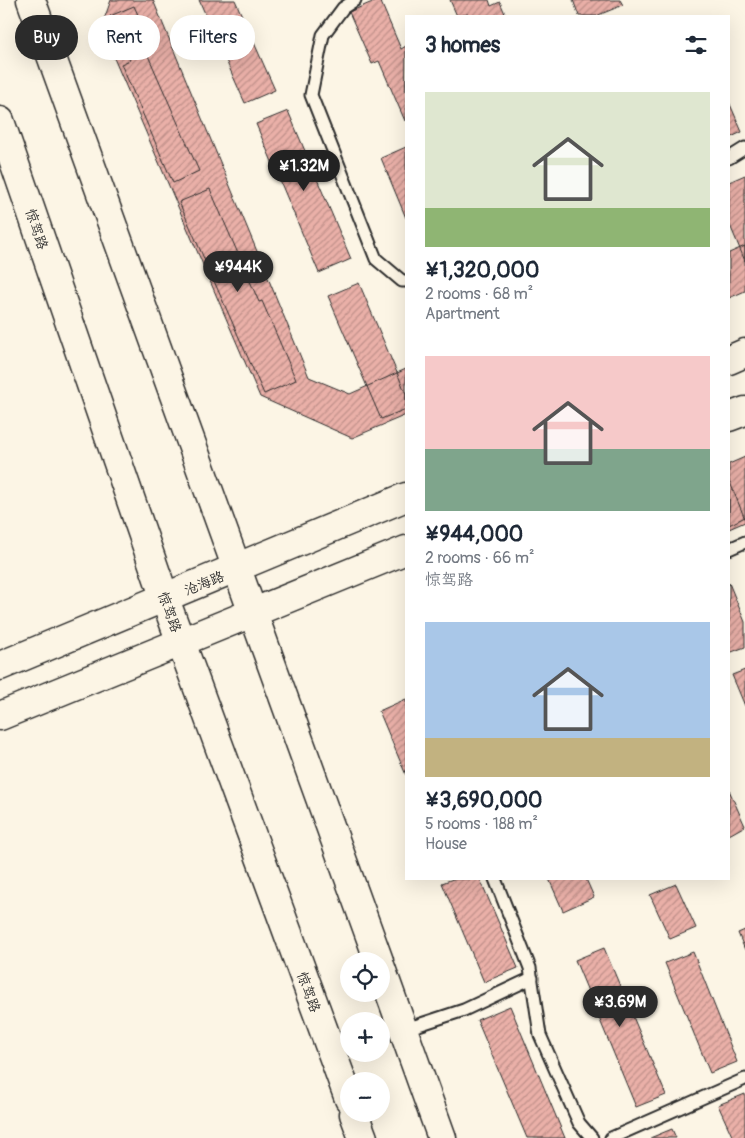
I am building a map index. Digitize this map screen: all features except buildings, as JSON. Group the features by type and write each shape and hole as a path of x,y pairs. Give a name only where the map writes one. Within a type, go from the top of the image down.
{"main road":[{"path":"31,0 376,952"},
{"name":"惊驾路","path":"0,121 165,599 340,1074"},
{"path":"730,360 745,353"},
{"path":"730,417 745,411"},
{"name":"沧海路","path":"0,666 238,569 405,497"},
{"path":"0,716 254,614 405,550"},
{"path":"390,993 442,1138"},
{"path":"357,1122 363,1138"}],"lane":[{"path":"355,0 343,8 323,35 311,95 376,259 402,281 405,281"},
{"path":"730,157 745,148"},
{"path":"730,549 745,542"},
{"path":"495,880 530,968 540,1035 579,1123 592,1138"},
{"path":"403,1030 464,1010 532,978"},
{"path":"611,1138 745,1079"}]}
